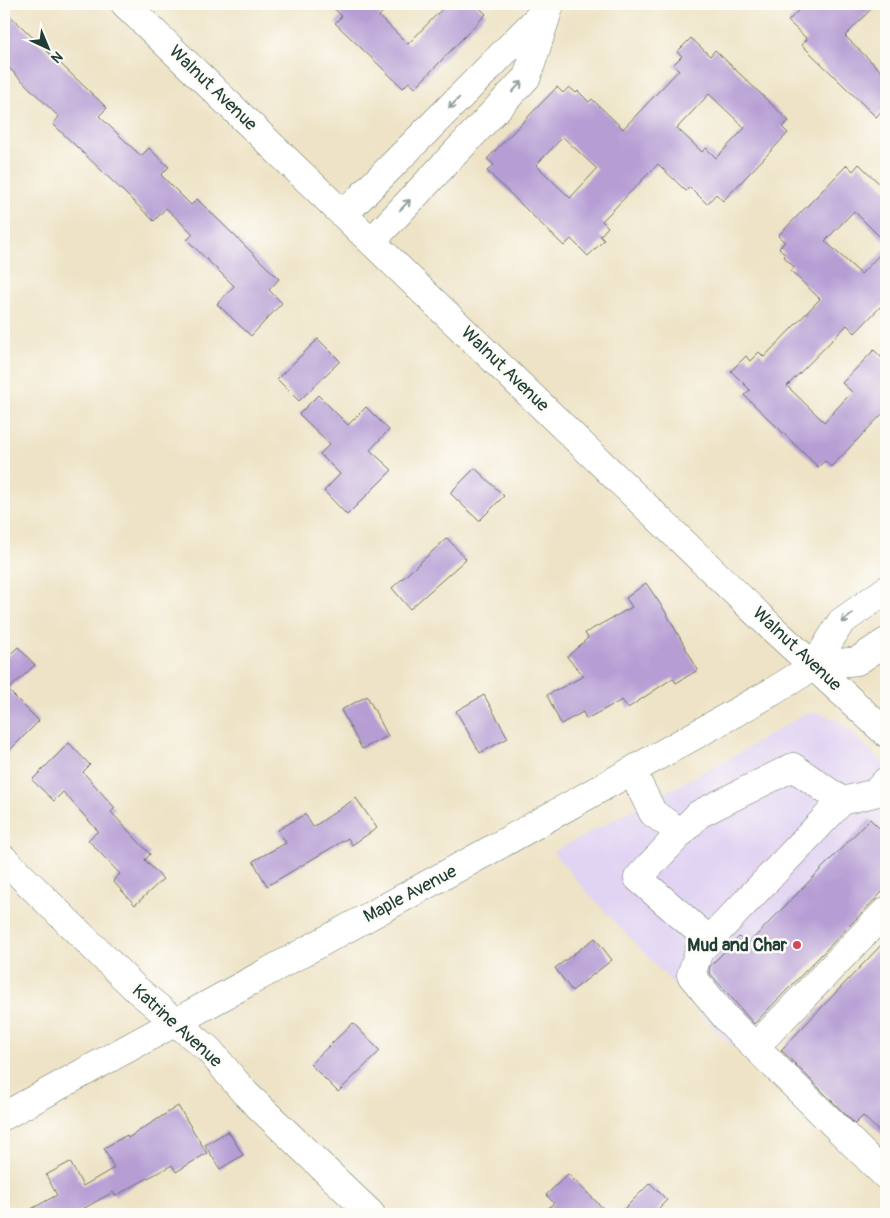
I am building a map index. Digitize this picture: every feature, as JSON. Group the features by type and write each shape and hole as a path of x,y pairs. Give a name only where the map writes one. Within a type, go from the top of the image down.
{"street":[{"name":"Walnut Avenue","path":"125,4 886,733"},
{"path":"344,214 551,5"},
{"path":"372,241 527,77 551,5"},
{"name":"Maple Avenue","path":"814,666 841,622 886,590"},
{"name":"Maple Avenue","path":"4,1116 632,771 772,692 814,666 857,661 886,642"},
{"path":"709,940 638,878 699,814 793,767 842,801"},
{"path":"632,771 653,812 681,833"},
{"path":"886,781 876,793 842,801 698,950 691,975 726,1019 886,1176"},
{"name":"Katrine Avenue","path":"4,859 135,988 209,1050 245,1093 371,1214"},
{"path":"755,1046 886,911"}],"shaded area":[{"path":"817,712 839,721 886,765 886,888 732,1046 582,887 553,852 739,753 804,714"}],"building":[{"path":"329,4 390,4 379,16 408,44 447,4 475,4 486,14 415,88 409,82 403,88 335,23 342,16"},
{"path":"805,4 876,4 845,36 886,76 886,106 876,117 802,45 807,39 788,21"},
{"path":"4,10 107,108 99,116 141,156 149,148 169,167 161,175 191,205 197,199 279,279 269,290 282,303 251,336 217,304 234,286 187,240 193,234 166,208 154,221 53,124 59,117 4,63"},
{"path":"691,38 710,56 715,50 789,121 782,127 788,133 723,201 716,194 707,204 690,187 686,191 658,164 602,221 608,227 600,236 604,240 588,256 571,239 564,246 487,171 494,165 487,159 557,87 563,93 569,87 576,93 578,91 589,102 592,99 623,129 679,70 673,65 682,56 677,52","holes":["709,94 745,128 716,158 706,148 702,152 677,128","563,137 597,169 570,198 536,165"]},
{"path":"859,164 886,190 886,243 854,211 825,241 861,274 886,248 886,301 855,333 847,325 787,386 824,422 852,392 842,383 874,350 886,362 886,410 831,467 825,461 818,467 744,395 750,390 731,371 746,356 750,361 759,352 764,357 820,299 791,271 794,267 783,256 785,254 779,248 785,242 778,236 847,165 853,171"},
{"path":"318,339 340,361 299,401 277,379"},
{"path":"318,395 348,425 366,407 389,430 370,450 392,470 347,515 324,491 340,474 320,454 330,444 299,414"},
{"path":"475,468 504,496 479,521 450,493"},
{"path":"447,538 466,559 410,609 392,588"},
{"path":"646,583 665,611 698,670 676,683 673,678 628,708 622,700 586,719 583,712 561,724 547,695 584,676 567,657 588,638 585,633 632,607 626,598"},
{"path":"18,647 35,665 8,690 39,721 4,756 4,660"},
{"path":"484,695 508,738 480,753 456,711"},
{"path":"367,696 388,736 362,749 341,710"},
{"path":"69,743 90,765 83,772 115,808 111,812 150,854 145,860 163,879 135,905 113,881 120,874 88,840 98,831 63,792 54,801 32,780"},
{"path":"356,798 377,828 352,845 348,838 267,886 253,861 286,843 278,830 305,814 313,827"},
{"path":"870,819 886,835 886,888 754,1024 709,972 710,966 739,937 747,945"},
{"path":"595,938 612,960 572,991 555,968"},
{"path":"886,940 886,1138 863,1116 855,1124 781,1050"},
{"path":"353,1023 380,1051 338,1092 310,1064"},
{"path":"178,1106 207,1153 176,1172 172,1165 115,1196 113,1192 74,1214 22,1214 57,1195 46,1175 70,1162 83,1186 114,1168 104,1148 127,1135 128,1138"},
{"path":"228,1131 243,1155 220,1169 205,1145"},
{"path":"568,1174 609,1214 542,1214 554,1203 546,1195"},
{"path":"650,1183 667,1200 653,1214 619,1214"}],"place":[{"name":"Mud and Char","path":"797,945"}]}
